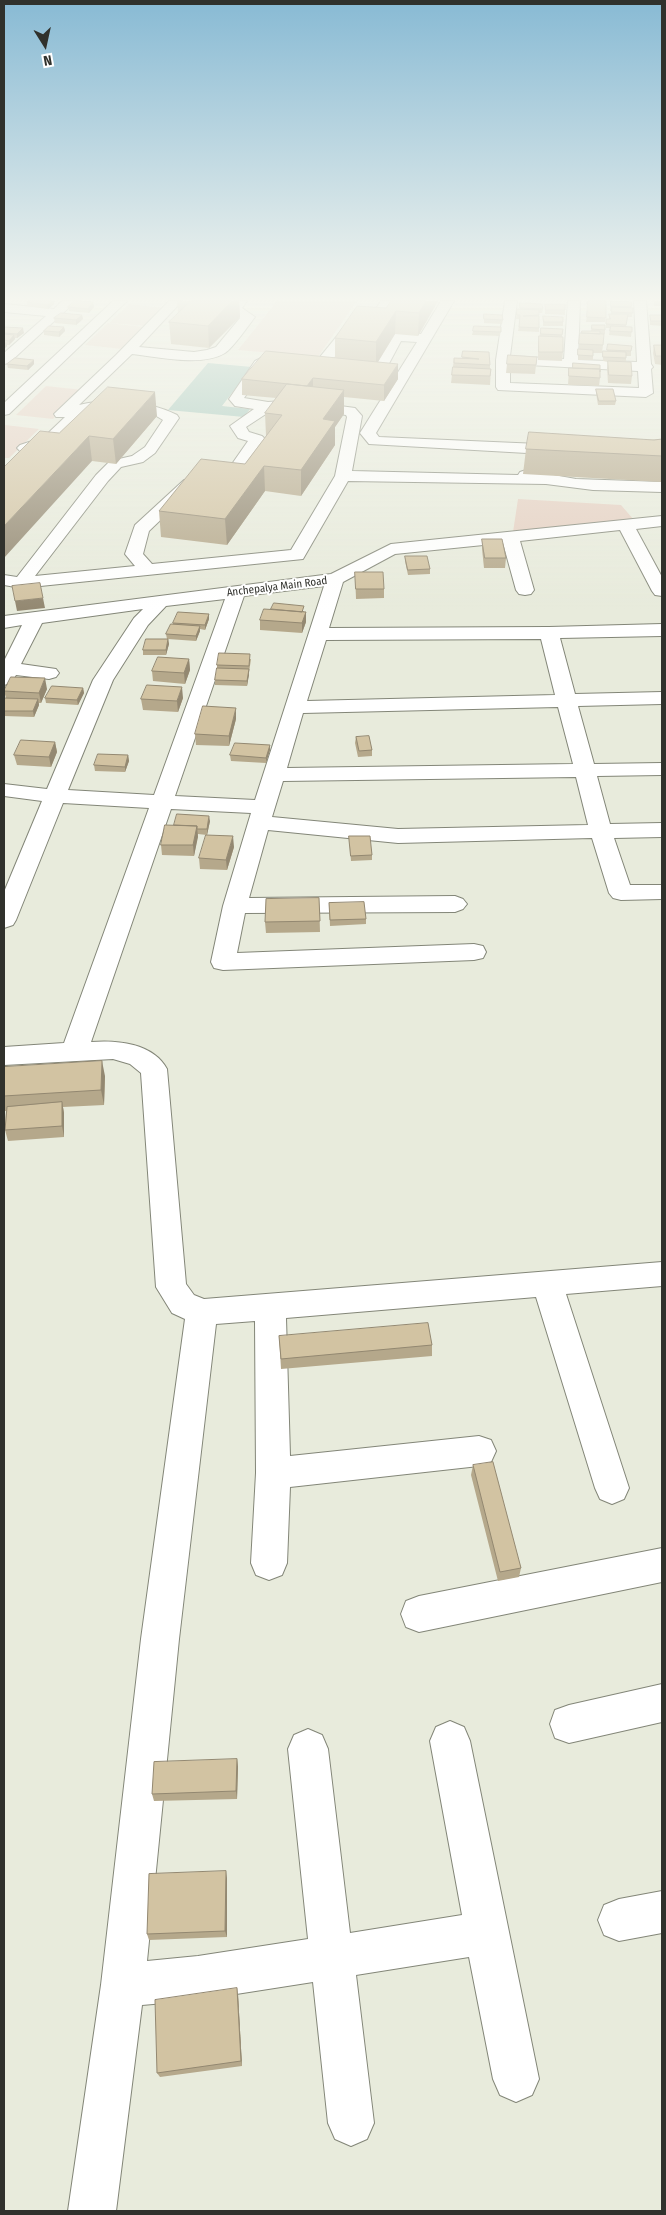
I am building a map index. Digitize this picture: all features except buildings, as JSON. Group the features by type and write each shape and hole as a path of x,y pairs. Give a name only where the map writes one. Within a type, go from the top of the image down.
{"street":[{"path":"12,581 102,478 116,464 137,459 150,450 172,418 156,410 111,406 84,408 49,440 21,452 72,404"},
{"path":"253,404 268,406 291,404"},
{"path":"12,581 297,555 343,476 355,416 350,411 299,404"},
{"path":"386,404 368,433 374,441 511,449 577,450"},
{"path":"148,570 134,554 141,529 190,484 207,480 230,479 257,438 243,435 238,426 268,406"},
{"path":"511,449 511,464 523,474 543,480"},
{"path":"343,476 543,480 633,487 662,487"},
{"name":"Anchepalya Main Road","path":"4,622 335,579 392,549 662,521"},
{"path":"626,525 661,591"},
{"path":"510,537 525,590"},
{"path":"335,579 235,906 222,962 474,952"},
{"path":"74,1052 236,592"},
{"path":"4,920 103,680 141,622 160,602"},
{"path":"35,618 6,674 50,673"},
{"path":"318,634 549,633 662,630"},
{"path":"549,633 585,770 621,893 662,892"},
{"path":"295,707 662,698"},
{"path":"274,775 662,769"},
{"path":"4,790 54,796 161,803 262,815 398,836 662,830"},
{"path":"235,906 455,904"},
{"path":"4,1056 114,1050 138,1057 154,1070 171,1287 183,1304 202,1312 662,1274"},
{"path":"547,1283 612,1488"},
{"path":"269,1563 273,1473 270,1307"},
{"path":"92,2211 123,1986 160,1640 202,1312"},
{"path":"273,1473 480,1452"},
{"path":"419,1614 662,1565"},
{"path":"569,1724 662,1703"},
{"path":"450,1741 516,2079"},
{"path":"308,1749 351,2123"},
{"path":"619,1920 662,1912"},
{"path":"123,1986 198,1978 486,1933"}],"shaded area":[{"path":"27,404 68,404 53,419 16,415"},
{"path":"5,425 39,429 9,458 4,458"},
{"path":"518,499 621,505 634,520 513,532"}],"water":[{"path":"173,404 223,404 222,406 250,409 244,417 168,410"}]}
